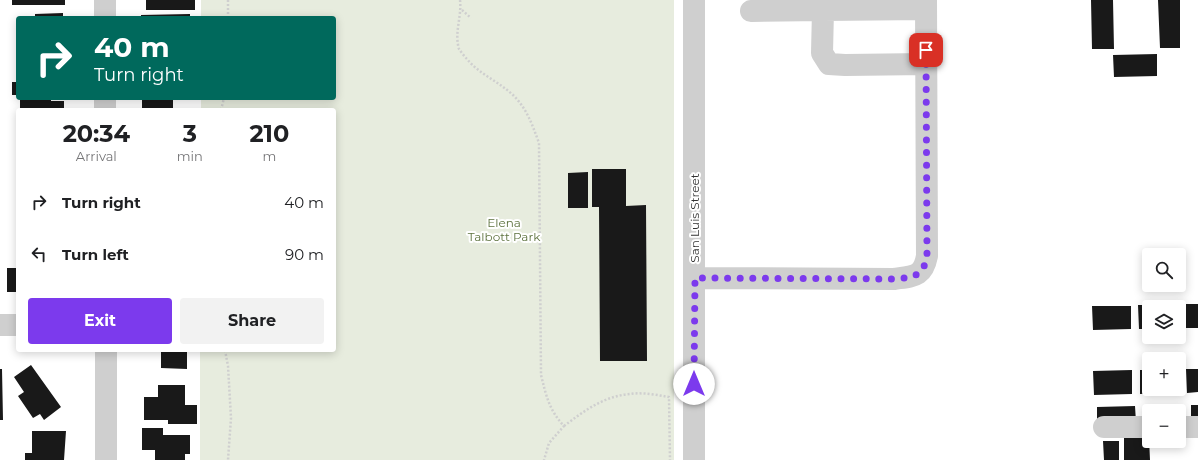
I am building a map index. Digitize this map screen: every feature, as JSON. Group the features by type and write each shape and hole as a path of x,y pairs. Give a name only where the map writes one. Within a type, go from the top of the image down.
{"street":[{"path":"105,0 105,16"},
{"name":"San Luis Street","path":"694,0 694,460"},
{"path":"823,5 822,53 829,64 926,64"},
{"path":"695,278 894,279 916,276 925,267 927,256 926,5 823,5 751,11"},
{"path":"0,325 16,325"},
{"path":"106,352 106,460"},
{"path":"1186,426 1198,426"},
{"path":"1104,427 1142,427"}],"path":[{"path":"228,0 228,16"},
{"path":"460,0 462,10 457,26 457,38 460,50 473,67 512,95 530,117 539,143 541,375 548,402 556,417 564,426"},
{"path":"462,10 471,18"},
{"path":"225,352 228,366 231,418 228,460"},
{"path":"544,460 549,443 564,426 588,408 613,397 630,394 669,397 670,460"}],"green space":[{"name":"Elena Talbott Park","path":"201,0 674,0 674,460 200,460 200,352 336,352 336,108 201,108 201,100 336,100 336,16 201,16"}],"building":[{"path":"12,0 65,0 65,5 12,5"},
{"path":"146,0 195,0 195,10 146,10"},
{"path":"1091,0 1113,0 1114,49 1092,49"},
{"path":"1158,0 1180,0 1180,48 1160,48"},
{"path":"63,13 63,16 35,16 35,14"},
{"path":"190,14 190,16 141,16"},
{"path":"1157,54 1157,76 1114,77 1113,55"},
{"path":"12,82 16,82 16,95 12,95"},
{"path":"20,100 64,101 64,108 20,108"},
{"path":"142,100 173,100 173,108 142,108"},
{"path":"592,169 626,169 626,206 646,205 647,361 600,361 599,207 592,207"},
{"path":"588,172 588,208 568,208 568,173"},
{"path":"7,268 16,268 16,292 7,292"},
{"path":"1186,304 1198,304 1198,328 1186,328"},
{"path":"1138,305 1142,305 1142,329 1139,329"},
{"path":"1092,306 1131,306 1131,329 1093,330"},
{"path":"161,352 187,352 187,369 161,368"},
{"path":"31,365 61,407 44,420 40,414 33,418 18,396 24,392 14,377"},
{"path":"0,369 2,369 3,420 0,420"},
{"path":"1186,369 1198,369 1198,392 1187,393"},
{"path":"1132,370 1132,394 1094,395 1093,371"},
{"path":"1140,370 1142,370 1142,394 1140,394"},
{"path":"158,385 185,385 185,405 197,405 197,424 168,424 168,420 144,420 144,397 158,397"},
{"path":"1191,405 1198,405 1198,421 1191,421"},
{"path":"1135,406 1136,422 1097,423 1097,407"},
{"path":"142,428 163,428 163,435 190,435 190,454 185,454 185,460 155,460 155,450 142,450"},
{"path":"32,431 66,431 64,460 25,460 25,453 32,453"},
{"path":"1124,438 1142,438 1142,448 1149,448 1150,460 1124,460"},
{"path":"1103,441 1119,441 1119,460 1104,460"}],"route":[{"path":"694,384 695,278 894,279 916,276 925,267 927,256 926,50"}]}
